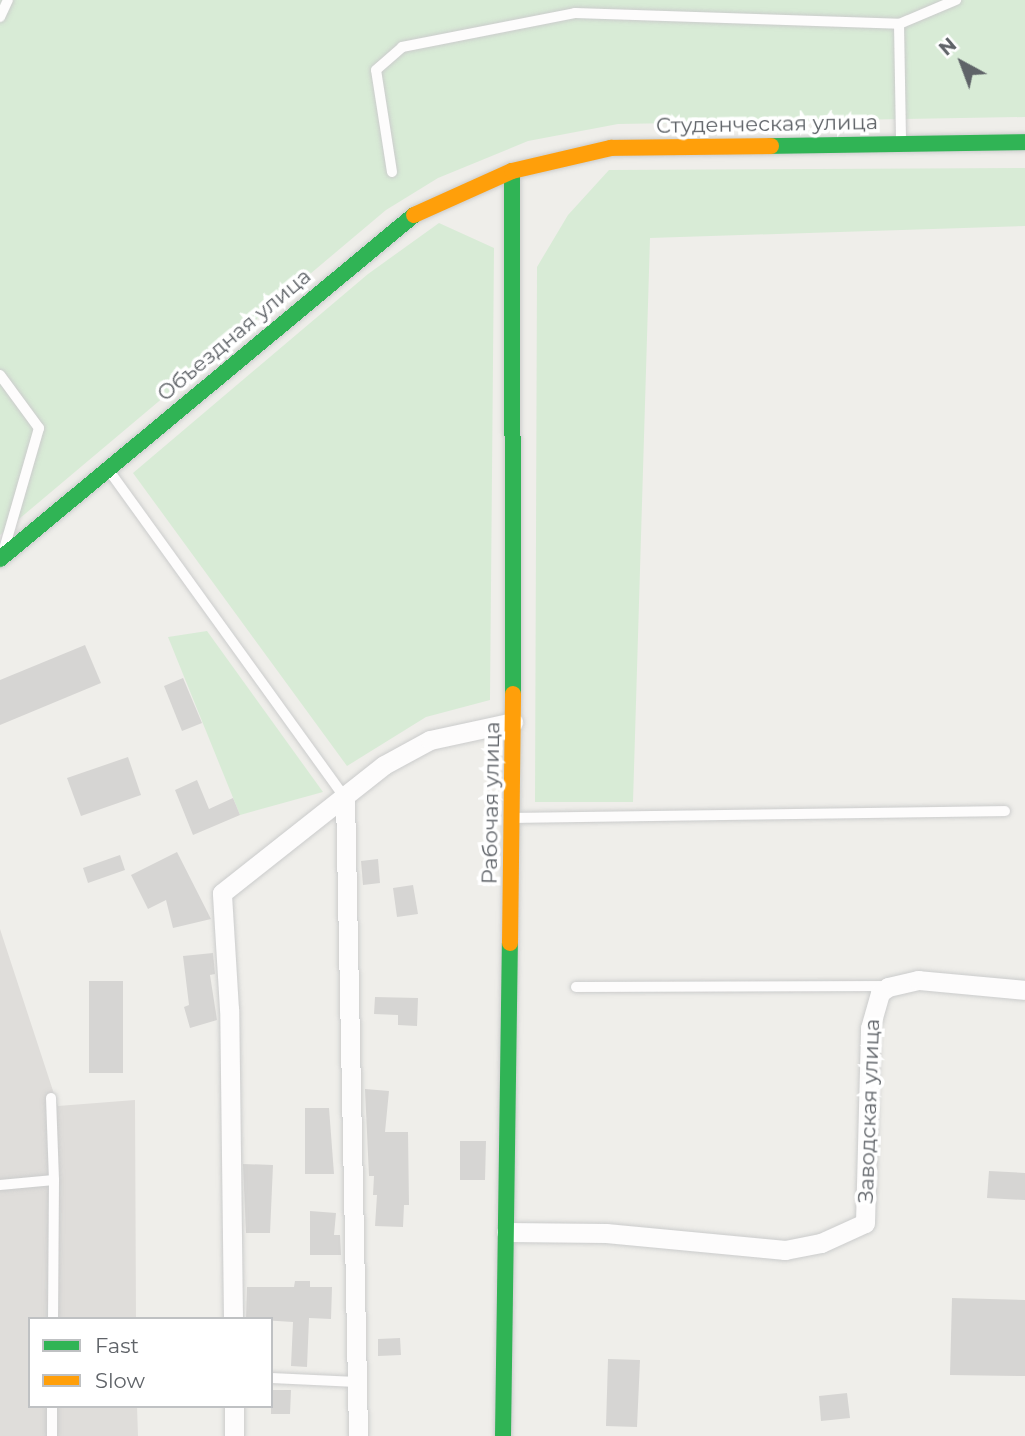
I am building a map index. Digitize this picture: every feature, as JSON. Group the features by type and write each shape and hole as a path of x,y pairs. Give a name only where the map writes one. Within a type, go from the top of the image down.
{"street":[{"name":"Студенческая улица","path":"512,171 611,148 1025,142"},
{"name":"Объездная улица","path":"1,557 384,236 429,205 512,171"},
{"name":"Рабочая улица","path":"503,1436 513,722 512,171"},
{"path":"233,1317 229,1009 222,893 384,765 430,740 513,722"},
{"path":"345,797 358,1436"},
{"path":"888,986 929,980 1025,990"},
{"name":"Заводская улица","path":"506,1232 606,1233 785,1250 821,1243 865,1223 870,1028 872,1008 888,986"},
{"path":"234,1408 234,1436"}],"lane":[{"path":"0,17 8,0"},
{"path":"392,172 376,70 402,47 575,13 899,24 956,0"},
{"path":"899,24 901,143"},
{"path":"0,375 39,428 1,557"},
{"path":"108,469 345,797"},
{"path":"511,818 1005,811"},
{"path":"576,988 888,986"},
{"path":"51,1098 54,1180 52,1317"},
{"path":"0,1185 54,1180"},
{"path":"273,1378 357,1382"},
{"path":"51,1436 52,1408"}],"shaded area":[{"path":"0,929 58,1106 135,1100 136,1317 28,1317 28,1408 137,1408 138,1436 0,1436"}],"green space":[{"path":"0,0 1025,0 1025,117 618,124 528,141 438,178 386,210 0,535"},
{"path":"1025,168 1025,226 650,238 633,802 535,802 537,267 568,215 609,170"},
{"path":"439,223 494,248 490,700 426,717 347,766 133,473 368,274"},
{"path":"207,631 323,792 240,815 168,637"}],"building":[{"path":"85,645 101,683 0,725 0,680"},
{"path":"183,678 202,723 182,731 164,686"},
{"path":"128,757 141,795 81,816 67,778"},
{"path":"197,780 209,809 233,798 240,815 193,835 175,790"},
{"path":"177,852 211,919 173,928 166,900 148,909 131,875"},
{"path":"120,855 125,870 88,883 83,868"},
{"path":"378,859 380,883 363,885 361,861"},
{"path":"413,885 418,914 397,917 393,888"},
{"path":"213,953 215,974 210,975 217,1020 190,1028 184,1007 189,1005 183,956"},
{"path":"89,981 123,981 123,1073 89,1073"},
{"path":"375,997 418,998 417,1026 398,1025 398,1015 374,1014"},
{"path":"365,1089 389,1091 385,1132 408,1132 409,1205 404,1205 403,1227 375,1226 377,1195 373,1195 374,1176 369,1176"},
{"path":"305,1108 329,1108 334,1174 305,1174"},
{"path":"460,1141 486,1141 485,1180 460,1180"},
{"path":"243,1164 273,1165 270,1233 246,1233"},
{"path":"989,1171 1025,1173 1025,1200 987,1198"},
{"path":"310,1211 336,1213 334,1235 340,1235 341,1255 310,1255"},
{"path":"295,1281 310,1281 310,1287 332,1287 331,1319 309,1318 307,1367 291,1366 293,1322 273,1321 273,1317 246,1317 247,1287 294,1287"},
{"path":"952,1298 1025,1300 1025,1376 950,1375"},
{"path":"400,1338 401,1355 378,1356 378,1339"},
{"path":"608,1359 640,1360 637,1427 606,1426"},
{"path":"273,1390 291,1390 290,1414 271,1414"},
{"path":"847,1393 850,1418 821,1421 819,1396"}],"traffic: fast":[{"path":"771,146 1025,142"},
{"path":"512,171 513,694"},
{"path":"0,559 414,215"},
{"path":"503,1436 510,943"}],"traffic: slow":[{"path":"414,215 512,171 611,148 771,146"},
{"path":"510,943 513,694"}]}
